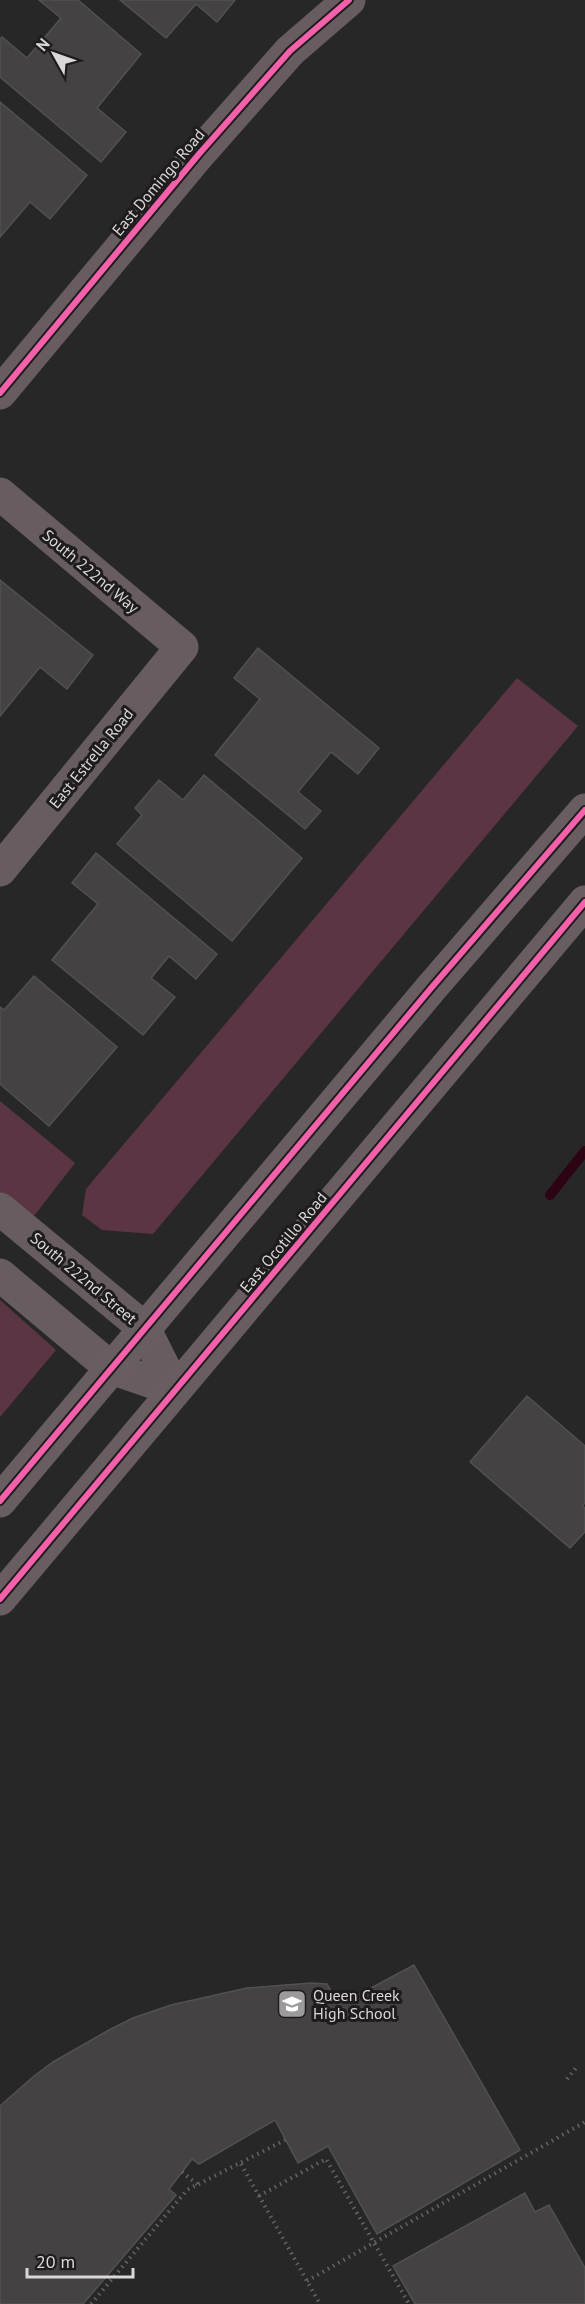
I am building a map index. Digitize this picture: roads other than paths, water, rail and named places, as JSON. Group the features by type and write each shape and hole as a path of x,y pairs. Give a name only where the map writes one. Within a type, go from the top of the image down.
{"main road":[{"path":"0,1502 432,987 585,810"},
{"name":"East Ocotillo Road","path":"0,1599 585,902"}],"street":[{"name":"East Domingo Road","path":"0,393 214,136 290,51 349,0"},
{"name":"South 222nd Way","path":"0,494 182,647"},
{"name":"East Estrella Road","path":"0,870 182,647"},
{"name":"South 222nd Street","path":"0,1209 144,1328 176,1390"},
{"path":"0,1275 111,1368 176,1390"}],"waterway":[{"path":"550,1195 585,1151"}],"place":[{"name":"Queen Creek High School","path":"292,2004"}]}
